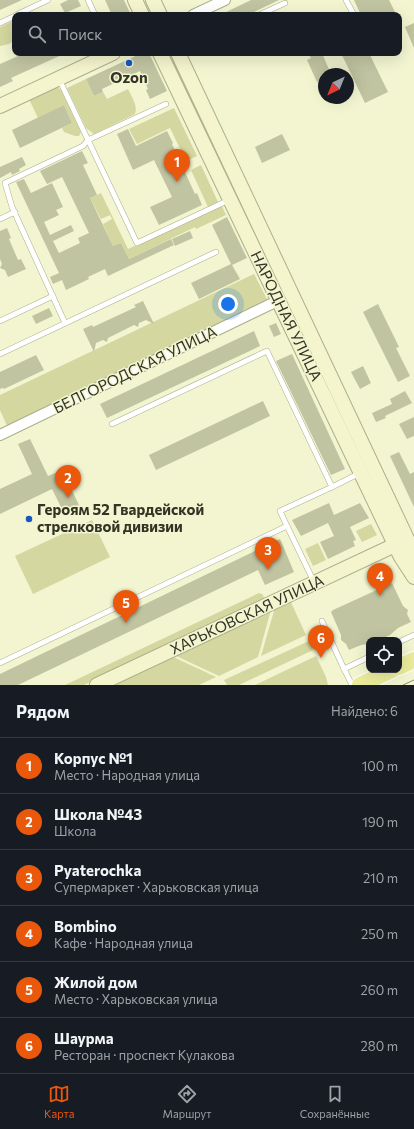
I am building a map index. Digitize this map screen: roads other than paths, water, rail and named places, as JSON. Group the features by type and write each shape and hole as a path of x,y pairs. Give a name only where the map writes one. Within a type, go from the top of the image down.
{"main road":[{"path":"402,666 414,660"},
{"path":"360,685 386,673"}],"street":[{"path":"135,0 141,12"},
{"path":"153,0 159,12"},
{"path":"200,12 225,0"},
{"path":"0,106 107,56"},
{"name":"НАРОДНАЯ УЛИЦА","path":"161,56 361,473 402,543 414,559"},
{"name":"НАРОДНАЯ УЛИЦА","path":"180,56 402,543 401,557 414,577"},
{"name":"БЕЛГОРОДСКАЯ УЛИЦА","path":"0,435 270,304"},
{"name":"ХАРЬКОВСКАЯ УЛИЦА","path":"98,685 402,543"}],"lane":[{"path":"22,12 48,0"},
{"path":"88,0 94,12"},
{"path":"346,0 352,12"},
{"path":"266,12 285,3"},
{"path":"0,23 12,17"},
{"path":"59,78 137,243 230,199"},
{"path":"65,323 15,212 5,183 83,146 88,140 166,104"},
{"path":"0,219 15,212"},
{"path":"0,354 216,252"},
{"path":"0,321 53,296"},
{"path":"112,424 267,351 332,487"},
{"path":"315,584 280,511 361,473"},
{"path":"0,663 287,526"},
{"path":"322,621 352,685"},
{"path":"402,641 414,635"},
{"path":"344,669 366,658"}],"tram line":[{"path":"403,685 414,680"}],"place":[{"name":"Ozon","path":"129,63"},
{"name":"Корпус №1","path":"177,182"},
{"name":"Школа №43","path":"68,498"},
{"name":"Героям 52 Гвардейской стрелковой дивизии","path":"29,519"},
{"name":"Pyaterochka","path":"268,570"},
{"name":"Bombino","path":"380,596"},
{"name":"Жилой дом","path":"126,623"},
{"name":"Шаурма","path":"321,658"}]}
